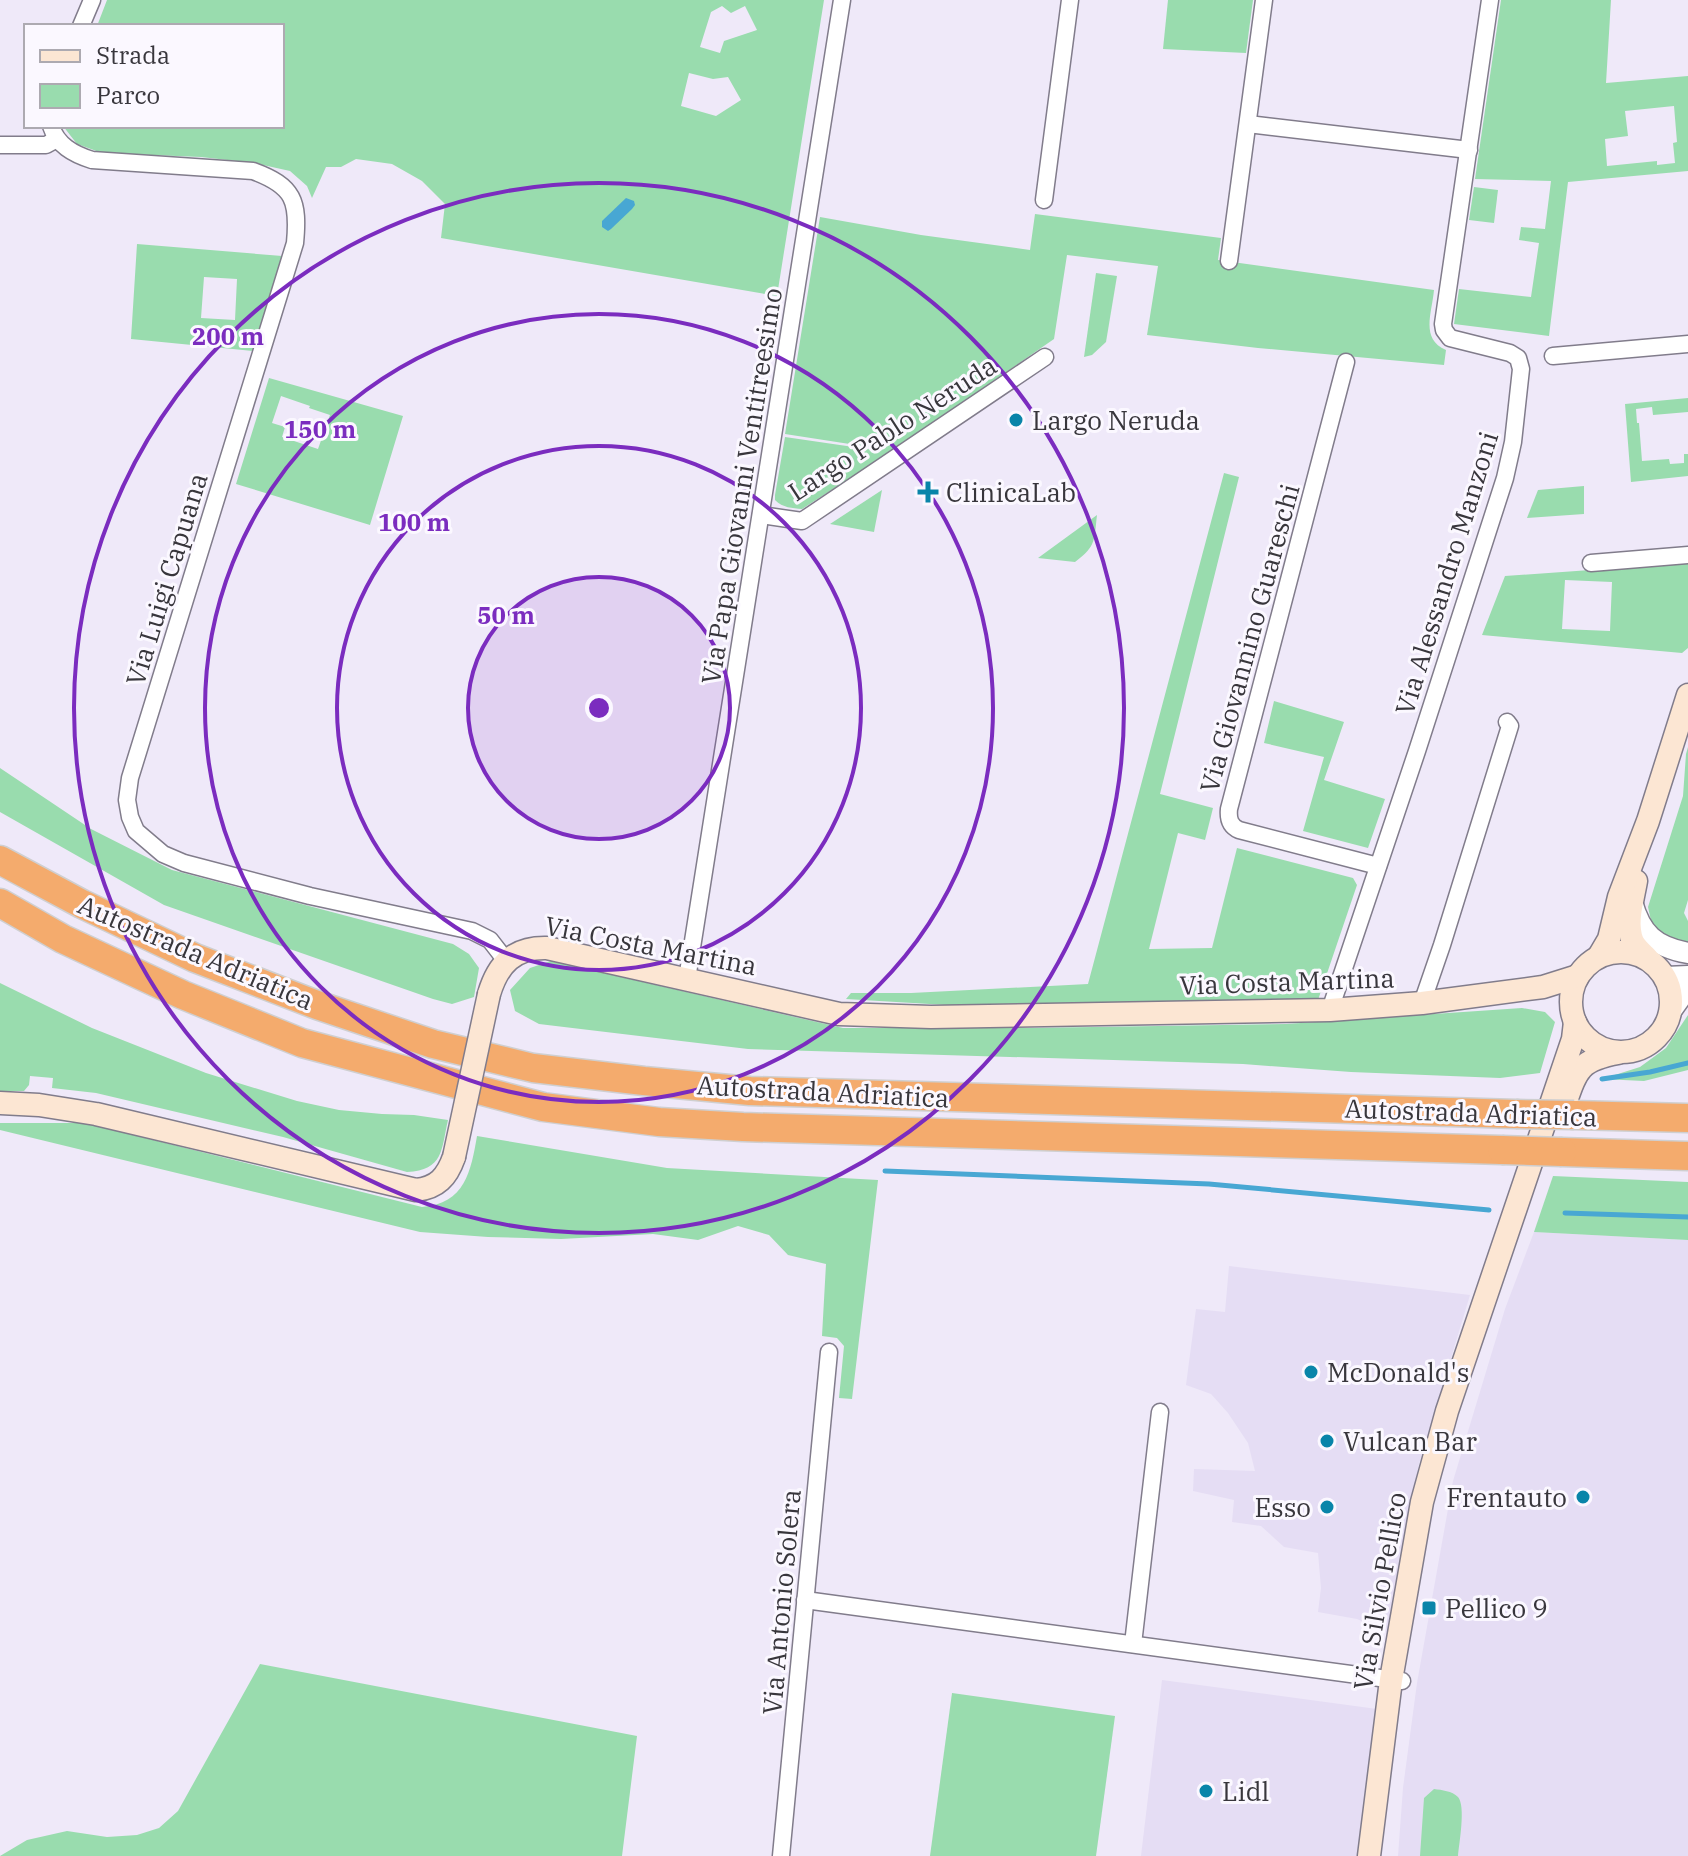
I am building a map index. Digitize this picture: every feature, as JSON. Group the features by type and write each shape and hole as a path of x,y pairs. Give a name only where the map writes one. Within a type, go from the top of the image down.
{"highway":[{"name":"Autostrada Adriatica","path":"0,860 82,904 195,958 317,1005 433,1044 533,1068 750,1091 1688,1118"},
{"name":"Autostrada Adriatica","path":"0,903 63,939 156,983 302,1043 543,1107 659,1122 743,1127 1688,1156"}],"main road":[{"path":"1599,956 1609,939 1619,897 1648,821 1686,703"},
{"path":"1648,821 1632,902 1631,937 1636,947 1656,953"},
{"name":"Via Costa Martina","path":"507,962 527,949 547,948 839,1014 931,1017 1330,1010 1422,1003 1543,987 1578,976"},
{"path":"1573,1014 1572,990 1578,976 1599,956 1622,951 1656,953"},
{"path":"1543,987 1563,998 1582,1034 1592,1044 1618,1053 1632,1052 1658,1037 1671,1011 1671,994 1677,976 1657,966 1656,953"},
{"path":"0,1103 39,1105 96,1114 416,1190 427,1189 436,1185 450,1169 489,994 499,971 507,962"},
{"name":"Via Silvio Pellico","path":"1369,1856 1422,1502 1440,1433 1573,1039 1573,1014"},
{"name":"Via Silvio Pellico","path":"1382,1856 1396,1681 1433,1505 1457,1414 1571,1085 1587,1062 1595,1057 1618,1053"}],"street":[{"path":"82,24 92,0"},
{"name":"Via Papa Giovanni Ventitreesimo","path":"687,979 842,0"},
{"path":"1044,200 1070,0"},
{"path":"1229,261 1264,0"},
{"name":"Via Alessandro Manzoni","path":"1330,1010 1505,478 1513,442 1521,369 1518,358 1510,353 1455,340 1444,330 1490,0"},
{"path":"1248,124 1469,150"},
{"name":"Via Luigi Capuana","path":"0,145 46,145 54,132 71,151 92,160 253,171 268,176 287,190 296,212 295,243 130,778 127,800 136,831 163,854 184,863 310,896 472,931 490,940 507,962"},
{"path":"1553,356 1688,344"},
{"name":"Largo Pablo Neruda","path":"761,515 802,521 1045,357"},
{"name":"Via Giovannino Guareschi","path":"1346,362 1228,817 1239,830 1378,866"},
{"path":"1591,563 1688,555"},
{"name":"Via Costa Martina","path":"1422,1003 1510,726 1507,722"},
{"path":"1656,953 1688,953"},
{"path":"1671,1011 1688,992"},
{"name":"Via Antonio Solera","path":"781,1856 829,1352"},
{"path":"1133,1644 1160,1412"},
{"path":"805,1600 1396,1681"}],"shaded area":[{"path":"1534,1232 1688,1240 1688,1856 1398,1856 1403,1788 1417,1683 1453,1481 1505,1309"},
{"path":"1229,1266 1470,1295 1419,1464 1387,1632 1357,1619 1318,1612 1321,1588 1318,1553 1284,1547 1261,1526 1232,1522 1234,1500 1193,1491 1194,1469 1255,1471 1248,1443 1228,1413 1211,1394 1186,1385 1196,1309 1225,1312"},
{"path":"1162,1680 1377,1709 1358,1856 1141,1856"}],"green space":[{"path":"107,0 824,0 777,296 441,238 445,204 422,181 392,164 356,159 341,167 326,167 312,198 307,186 290,171 201,157 102,153 77,144 65,128 284,128 284,24 98,24","holes":["722,6 731,13 745,6 757,30 724,41 720,53 700,47 711,12","689,73 713,79 728,77 741,100 716,116 681,106"]},
{"path":"1168,0 1253,0 1246,53 1163,49"},
{"path":"1501,0 1611,0 1606,83 1688,76 1688,171 1568,182 1549,336 1454,324 1459,289 1531,297 1539,243 1519,240 1521,227 1545,229 1551,181 1475,179","holes":["1674,106 1677,142 1673,143 1675,163 1657,165 1657,161 1607,166 1605,139 1628,136 1625,111"]},
{"path":"1474,187 1498,190 1494,223 1469,220"},
{"path":"1035,214 1221,238 1218,260 1434,290 1430,332 1438,345 1446,350 1444,365 1147,335 1158,266 1067,255 1054,339 802,509 784,506 775,500 785,437 882,449 785,434 820,217 1030,250"},
{"path":"137,244 282,256 253,351 131,339","holes":["204,277 237,279 235,320 201,318"]},
{"path":"1096,273 1117,276 1106,342 1092,355 1084,357"},
{"path":"269,378 403,416 370,525 236,484","holes":["281,396 330,415 318,449 282,437 285,427 272,423"]},
{"path":"1688,398 1688,412 1653,415 1652,407 1636,409 1642,461 1669,459 1670,464 1684,463 1684,454 1688,454 1688,476 1631,482 1625,404"},
{"path":"1224,473 1239,477 1160,794 1213,808 1205,840 1178,833 1149,949 1212,948 1237,848 1353,878 1357,885 1318,1000 963,1006 846,999 851,993 1088,984"},
{"path":"1584,486 1584,514 1527,518 1538,490"},
{"path":"882,490 874,532 830,524"},
{"path":"1097,515 1091,546 1075,562 1038,558"},
{"path":"1688,563 1688,648 1682,653 1482,635 1505,576","holes":["1565,580 1612,582 1610,631 1562,629"]},
{"path":"1274,701 1344,722 1324,780 1385,799 1368,848 1303,831 1324,757 1264,743"},
{"path":"1688,747 1688,900 1684,913 1688,921 1688,943 1668,940 1652,925 1648,907 1683,796"},
{"path":"0,768 91,829 172,870 453,944 469,954 479,968 474,997 452,1004 433,999 164,905 0,812"},
{"path":"551,961 843,1028 1286,1024 1522,1008 1545,1012 1555,1022 1540,1073 1500,1078 1243,1064 748,1049 539,1024 515,1011 510,990 530,968"},
{"path":"0,983 92,1028 206,1073 297,1101 339,1110 448,1120 442,1149 428,1167 407,1172 283,1137 96,1093 52,1088 53,1078 30,1076 29,1085 24,1091 0,1091"},
{"path":"1688,1015 1688,1070 1644,1081 1602,1079 1640,1067 1666,1048"},
{"path":"0,1123 85,1123 422,1207 448,1200 457,1192 468,1173 477,1136 667,1168 878,1180 852,1399 839,1398 844,1346 837,1338 822,1336 826,1264 788,1255 769,1235 738,1226 698,1240 653,1234 561,1239 420,1232 0,1130"},
{"path":"1553,1176 1688,1182 1688,1240 1534,1232"},
{"path":"260,1664 637,1736 622,1856 0,1856 27,1840 67,1831 107,1837 137,1835 159,1828 178,1811"},
{"path":"952,1693 1115,1716 1096,1856 930,1856"},
{"path":"1434,1789 1453,1793 1460,1802 1462,1816 1458,1856 1420,1856 1424,1798"}],"water":[{"path":"626,198 634,201 632,209 608,231 602,227 602,221"}],"waterway":[{"path":"1602,1079 1688,1063"},
{"path":"885,1171 1209,1184 1489,1210"},
{"path":"1565,1213 1688,1217"}],"place":[{"name":"Largo Neruda","path":"1016,420"},
{"name":"ClinicaLab","path":"928,492"},
{"name":"McDonald's","path":"1311,1372"},
{"name":"Vulcan Bar","path":"1327,1441"},
{"name":"Frentauto","path":"1583,1497"},
{"name":"Esso","path":"1327,1507"},
{"name":"Pellico 9","path":"1429,1608"},
{"name":"Lidl","path":"1206,1791"}]}
